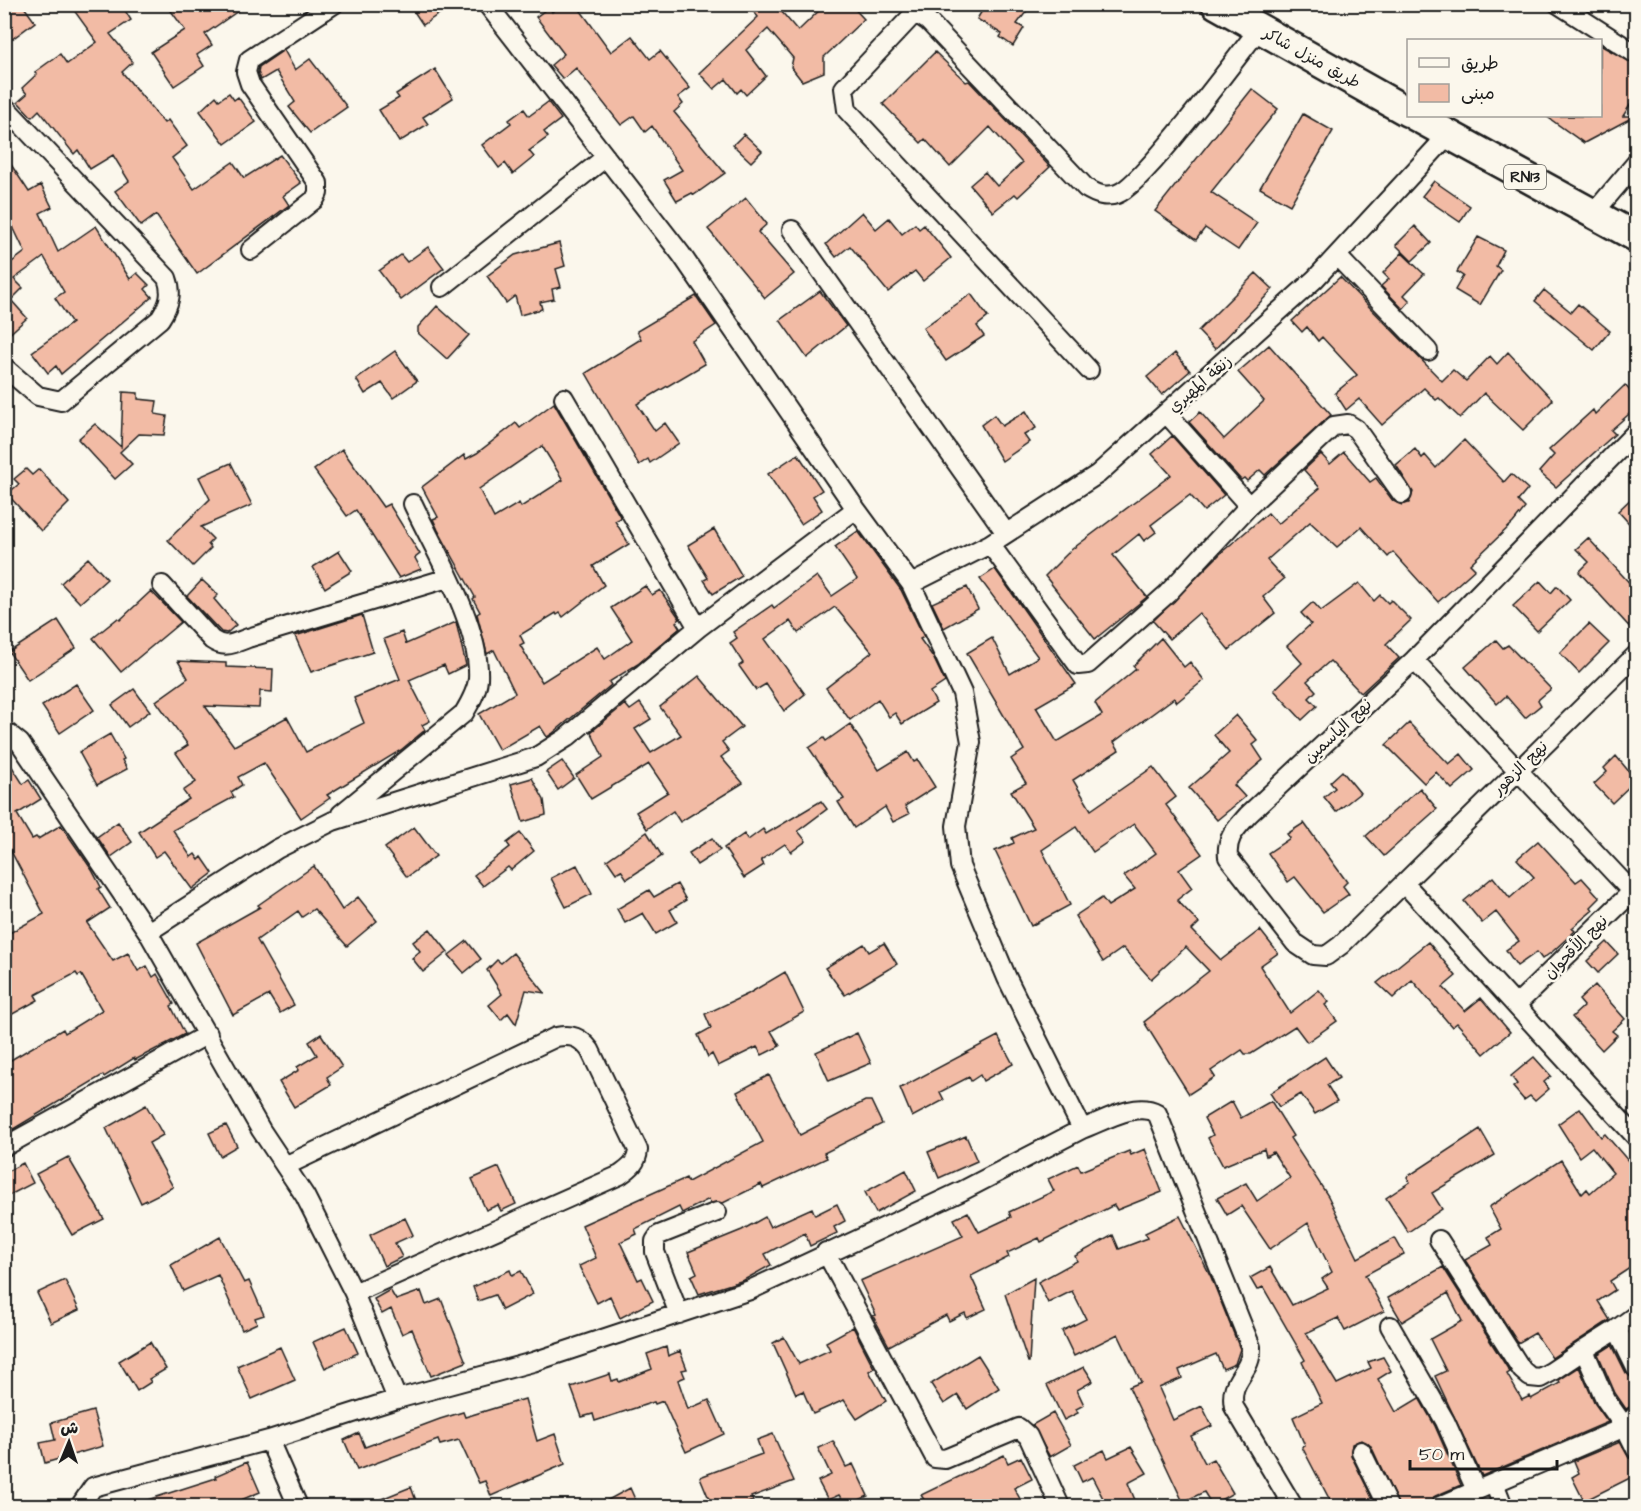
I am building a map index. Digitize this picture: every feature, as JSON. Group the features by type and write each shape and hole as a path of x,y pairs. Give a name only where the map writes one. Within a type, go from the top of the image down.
{"main road":[{"name":"طريق منزل شاكر","path":"1216,4 1407,111"},
{"name":"RN13","path":"1417,117 1592,215 1636,237"}],"street":[{"path":"251,250 315,199 318,183 250,84 246,72 249,60 254,54 334,4"},
{"path":"487,4 681,254 856,509 911,584 962,693 971,741 956,826 960,866 1007,978 1082,1129"},
{"path":"1558,4 1636,54"},
{"path":"1089,370 847,110 844,88 911,17 919,15 928,21 1086,188 1101,196 1116,194 1130,186 1155,159 1259,29"},
{"path":"4,106 116,222 167,278 171,289 169,305 160,319 61,401 38,396 4,367"},
{"name":"زنقة المهيري","path":"911,584 990,544 1098,474 1307,287 1449,134"},
{"path":"442,287 606,157"},
{"path":"1592,215 1636,163"},
{"path":"792,230 1006,534"},
{"path":"1337,256 1428,351"},
{"path":"564,398 698,628"},
{"path":"1166,413 1249,506"},
{"path":"990,544 1078,665 1088,664 1167,594 1249,506 1322,436 1340,424 1348,424 1356,429 1402,494"},
{"name":"نهج الياسمين","path":"1404,883 1341,945 1326,956 1313,955 1295,943 1228,857 1227,844 1231,834 1248,815 1414,660 1636,435"},
{"path":"333,821 464,713 473,698 478,679 467,618 413,504"},
{"path":"148,932 277,849 333,821 536,757 566,738 698,628 856,509"},
{"path":"162,585 212,640 219,645 228,646 448,578"},
{"name":"نهج الزهور","path":"1404,883 1636,655"},
{"path":"1414,660 1517,771 1635,892"},
{"path":"4,730 21,743 148,932 261,1130 318,1221 354,1293 397,1399"},
{"path":"1404,883 1636,1137"},
{"name":"نهج الأقحوان","path":"1516,1005 1635,892"},
{"path":"4,1147 208,1034"},
{"path":"285,1166 556,1036 571,1034 583,1041 591,1050 638,1150 637,1159 631,1167 620,1175 354,1293"},
{"path":"80,1506 93,1486 269,1440 397,1399 533,1362 750,1290 826,1252 962,1191 1082,1129 1137,1109 1148,1108 1157,1113 1251,1347 1251,1359 1234,1383 1232,1397 1234,1407 1293,1506"},
{"path":"679,1314 655,1251 656,1241 659,1235 717,1212"},
{"path":"1439,1240 1522,1370 1530,1377 1546,1375 1636,1315"},
{"path":"826,1252 935,1458 945,1459 1020,1428 1028,1436 1060,1506"},
{"path":"1390,1326 1445,1421 1476,1490"},
{"path":"1617,1329 1636,1368"},
{"path":"1584,1350 1605,1399 1631,1421 1636,1449"},
{"path":"1440,1506 1631,1421"},
{"path":"269,1440 298,1506"},
{"path":"1361,1451 1388,1506"},
{"path":"1494,1483 1503,1506"}],"building":[{"path":"4,4 22,4 35,22 4,45"},
{"path":"79,4 84,4 88,10 85,4 121,4 131,20 110,34 133,62 122,72 164,123 168,120 187,146 172,158 194,189 233,162 244,178 280,155 301,183 283,196 289,205 197,274 156,215 141,226 115,191 129,181 113,155 90,169 78,150 74,154 39,110 32,117 18,102 27,94 22,88 37,74 35,72 60,54 67,64 97,42 73,9"},
{"path":"166,4 248,4 205,34 212,45 197,55 204,66 174,86 151,52 185,30"},
{"path":"409,4 453,4 423,25"},
{"path":"562,4 576,4 611,52 632,36 650,59 660,51 690,88 678,97 683,104 674,112 725,173 694,195 692,193 677,201 664,180 682,170 652,126 645,132 634,116 621,125 576,68 563,79 551,65 564,54 536,17 549,7 552,12"},
{"path":"748,4 775,4 798,31 826,4 850,4 864,19 824,57 824,72 802,81 791,67 793,58 768,29 746,50 766,76 746,95 741,89 737,93 726,79 714,89 699,73 758,17"},
{"path":"986,4 1032,4 1017,24 1024,28 1013,46 1000,37 1002,34 977,19"},
{"path":"1602,46 1636,65 1636,96 1623,116 1635,116 1584,143 1547,117 1602,117"},
{"path":"284,50 295,70 310,59 347,107 310,133 289,107 295,102 276,71 261,80 258,72 259,67"},
{"path":"935,52 966,82 969,81 1050,167 1018,197 1015,194 993,212 970,185 985,172 997,186 1022,163 990,127 950,167 925,139 921,143 883,104"},
{"path":"435,69 453,98 423,117 428,124 399,142 379,110 399,98 396,94"},
{"path":"1252,89 1278,109 1211,192 1257,223 1238,250 1205,228 1196,240 1155,211"},
{"path":"229,93 234,100 238,97 256,122 225,144 200,111 216,96 219,100"},
{"path":"548,102 561,119 544,132 548,137 529,151 534,157 513,174 505,163 499,168 482,145 511,123 509,120 524,109 529,116"},
{"path":"1303,114 1333,131 1290,205 1260,188"},
{"path":"744,134 762,151 751,162 733,145"},
{"path":"4,154 29,192 41,185 52,207 40,213 58,252 96,226 130,279 137,273 149,285 145,289 152,297 61,374 56,366 48,373 32,352 72,323 55,298 64,292 44,257 14,279 23,288 11,300 27,318 4,339 4,268 25,252 13,227 4,231"},
{"path":"1434,181 1470,206 1460,222 1422,196"},
{"path":"746,198 767,224 758,232 794,274 765,298 708,229"},
{"path":"862,212 876,229 889,218 902,234 915,224 919,229 924,225 951,258 923,281 915,271 888,292 850,246 836,257 826,244"},
{"path":"1415,226 1431,243 1412,261 1396,245"},
{"path":"1478,237 1504,250 1496,266 1501,270 1480,305 1455,290 1463,276 1457,272"},
{"path":"559,243 565,266 556,269 561,287 552,289 554,299 540,302 542,309 520,315 515,296 506,303 487,276 515,255"},
{"path":"428,247 444,268 401,300 379,271 401,255 407,262"},
{"path":"1402,253 1424,274 1404,295 1410,301 1403,309 1381,286 1389,279 1383,273"},
{"path":"1256,273 1273,289 1215,349 1198,331"},
{"path":"1340,277 1442,381 1453,370 1466,381 1490,356 1497,364 1508,352 1553,400 1523,430 1484,393 1460,418 1439,398 1436,400 1424,388 1382,425 1359,399 1346,410 1335,393 1357,375 1322,337 1318,341 1307,327 1302,332 1292,321"},
{"path":"1544,290 1571,312 1578,304 1610,331 1594,350 1535,301"},
{"path":"820,291 846,326 807,358 780,320"},
{"path":"971,294 988,317 977,326 984,336 946,361 923,328"},
{"path":"696,296 716,325 692,341 705,364 637,404 655,431 665,423 679,443 650,463 648,459 639,465 586,373 641,339 637,331"},
{"path":"437,306 469,335 447,359 418,333 418,327"},
{"path":"1269,345 1331,415 1265,475 1260,470 1247,481 1244,478 1241,480 1189,422 1200,412 1224,439 1264,401 1238,372"},
{"path":"395,351 417,381 393,398 382,383 365,394 356,379"},
{"path":"1175,353 1190,371 1162,395 1147,377"},
{"path":"1625,385 1636,398 1636,408 1611,430 1615,434 1556,487 1539,472 1554,455 1549,450 1593,410 1595,414"},
{"path":"123,392 138,393 138,399 157,401 155,414 167,416 164,435 139,434 120,452 132,464 115,479 78,439 95,424 121,447"},
{"path":"554,403 621,518 615,521 629,544 593,566 604,585 563,617 560,613 557,615 556,613 520,635 524,643 520,645 542,682 597,647 605,659 632,640 611,608 645,586 652,595 660,590 680,619 676,622 680,628 638,664 609,682 611,685 553,733 547,737 540,726 499,750 479,714 515,693 494,650 487,654 477,614 480,612 473,599 475,597 438,530 433,519 438,517 422,487 464,455 466,459 477,453 516,423 520,428","holes":["542,446 563,480 521,507 519,503 494,518 479,489"]},
{"path":"1026,411 1036,428 1024,435 1029,442 1002,461 981,425 994,415 1002,426"},
{"path":"1172,436 1224,495 1204,511 1190,495 1151,525 1156,532 1144,541 1139,534 1113,555 1147,597 1095,639 1045,576 1071,550 1171,475 1152,454"},
{"path":"1464,440 1504,482 1511,474 1528,489 1518,501 1525,508 1513,523 1470,564 1475,569 1438,602 1393,552 1388,557 1361,527 1337,547 1310,522 1267,560 1284,579 1263,597 1275,613 1229,650 1199,613 1169,639 1153,621 1223,551 1268,513 1278,524 1320,488 1304,470 1321,454 1330,464 1344,452 1370,482 1376,478 1393,501 1402,505 1409,503 1413,492 1396,465 1415,449 1422,458 1425,455 1436,468"},
{"path":"342,449 383,507 389,504 420,554 415,558 421,569 399,578 356,510 347,516 314,470"},
{"path":"798,454 822,490 813,496 822,510 801,524 768,474"},
{"path":"231,463 252,505 201,527 213,539 208,544 211,548 193,566 168,540 210,499 199,477"},
{"path":"26,469 32,475 39,469 69,503 41,531 7,494 19,484 14,479"},
{"path":"1636,494 1636,531 1618,511"},
{"path":"714,529 742,576 713,594 704,580 708,578 688,545"},
{"path":"858,531 901,590 924,637 920,639 933,657 945,682 930,692 936,703 902,724 895,713 889,717 878,699 850,720 826,688 872,652 835,607 798,633 790,621 765,639 805,694 784,711 766,684 756,690 739,666 743,663 730,643 737,638 733,632 772,605 774,608 817,576 832,596 857,579 835,547"},
{"path":"1588,538 1636,590 1636,634 1579,572 1589,562 1576,549"},
{"path":"339,551 352,571 325,588 313,567"},
{"path":"88,558 107,579 80,603 61,583"},
{"path":"995,569 1076,684 1036,707 1057,742 1102,715 1095,703 1136,669 1133,666 1161,638 1184,667 1190,662 1204,680 1177,702 1174,698 1114,742 1119,750 1073,780 1091,810 1153,767 1176,797 1166,805 1202,854 1179,870 1192,888 1177,900 1199,923 1192,930 1221,960 1260,930 1278,953 1260,966 1290,1013 1319,990 1329,1002 1325,1005 1337,1021 1307,1042 1295,1026 1251,1054 1245,1054 1242,1050 1211,1071 1215,1077 1189,1094 1144,1022 1209,971 1186,947 1151,979 1123,948 1103,962 1075,916 1102,898 1108,906 1135,889 1124,876 1156,853 1134,824 1093,852 1076,827 1042,850 1070,905 1031,926 995,851 1014,843 1012,838 1034,828 1011,791 1026,783 1011,759 1024,750 967,653 992,638 1010,674 1038,657 980,579"},
{"path":"202,580 218,595 214,599 236,625 227,633 221,632 187,596"},
{"path":"1540,581 1551,593 1557,586 1570,600 1537,631 1513,606"},
{"path":"1359,583 1374,601 1380,595 1388,603 1391,600 1411,620 1386,644 1399,658 1361,693 1330,661 1307,681 1316,691 1309,698 1317,706 1302,720 1274,690 1302,663 1287,646 1311,624 1301,613 1313,602 1321,611"},
{"path":"967,587 978,609 944,628 932,603"},
{"path":"151,591 181,622 121,672 93,638 118,618 120,620"},
{"path":"362,615 373,652 311,672 295,636"},
{"path":"58,620 76,648 28,680 9,652"},
{"path":"456,622 466,665 448,674 444,665 409,680 430,721 422,725 425,730 401,750 327,795 330,798 301,818 264,763 238,777 242,785 231,792 234,797 173,830 191,857 195,854 199,860 202,857 213,873 192,889 164,851 155,857 139,832 189,799 183,791 196,782 176,753 188,745 156,701 188,678 178,661 226,663 226,667 273,669 272,692 260,691 259,708 205,706 234,746 287,717 306,752 364,723 354,698 400,679 384,639 402,632 406,644"},
{"path":"1589,624 1609,643 1579,673 1560,653"},
{"path":"1496,640 1503,648 1508,645 1551,689 1538,700 1541,705 1525,718 1506,696 1497,704 1465,667"},
{"path":"699,676 742,727 722,742 729,751 721,757 743,783 680,822 673,811 647,829 636,812 668,792 649,764 591,799 576,775 603,757 591,732 625,704 630,710 640,703 651,719 635,729 651,753 681,735 660,707"},
{"path":"76,684 94,710 60,733 42,706"},
{"path":"134,689 150,711 128,727 112,705"},
{"path":"1236,715 1258,741 1253,745 1263,760 1234,785 1245,797 1217,820 1189,788 1229,753 1214,735"},
{"path":"1409,723 1449,764 1461,754 1474,770 1452,789 1436,772 1424,783 1386,745"},
{"path":"850,724 879,770 908,752 914,762 918,760 935,787 905,806 909,814 893,822 885,807 854,828 838,802 844,799 809,748 824,738 826,741"},
{"path":"110,734 127,769 97,785 79,752"},
{"path":"4,754 23,784 29,780 41,799 17,814 32,839 36,837 38,839 61,825 92,870 101,887 98,889 110,908 87,923 113,961 128,953 138,971 147,966 153,977 157,974 174,1004 171,1006 185,1034 135,1060 134,1058 104,1077 103,1075 10,1131 4,1122 4,1064 63,1029 65,1033 102,1010 81,974 78,976 76,973 35,995 38,1000 9,1016 4,1008 4,936 44,914 4,838"},
{"path":"1616,756 1636,780 1612,803 1594,784 1607,772 1604,768"},
{"path":"562,761 574,778 558,790 546,772"},
{"path":"1342,771 1360,793 1336,812 1324,797 1335,788 1330,782"},
{"path":"532,778 544,800 546,815 523,822 511,784"},
{"path":"1420,788 1437,809 1384,856 1366,836"},
{"path":"821,801 827,809 798,831 806,841 791,852 785,844 761,860 764,865 744,878 724,848 744,834 748,840 763,829 766,834"},
{"path":"118,822 132,842 111,857 97,837"},
{"path":"1304,823 1347,882 1343,886 1349,894 1323,912 1295,877 1288,882 1268,853 1290,838 1287,834"},
{"path":"414,827 436,856 407,877 385,848"},
{"path":"647,832 662,856 627,879 621,870 616,873 607,860"},
{"path":"520,833 534,851 511,870 508,867 483,886 474,875 510,847 507,843"},
{"path":"712,838 720,850 697,865 689,853"},
{"path":"1538,841 1576,882 1582,878 1600,898 1591,907 1593,910 1572,928 1575,931 1552,952 1542,959 1537,952 1517,966 1506,950 1519,941 1496,912 1482,923 1464,901 1493,877 1510,898 1534,877 1517,859"},
{"path":"577,865 592,894 566,907 551,878"},
{"path":"314,866 342,910 358,897 377,921 347,946 314,909 302,917 298,911 257,940 294,1005 280,1013 269,995 233,1015 196,943 260,907 258,905"},
{"path":"677,884 686,900 670,910 677,922 656,934 643,913 625,923 617,909 649,890 654,897"},
{"path":"430,929 448,952 423,972 412,958 420,951 413,942"},
{"path":"467,941 481,959 464,973 449,955"},
{"path":"1428,942 1456,976 1443,987 1465,1011 1481,998 1510,1032 1484,1054 1457,1023 1452,1027 1412,980 1393,998 1377,983"},
{"path":"1607,942 1618,954 1598,973 1587,961"},
{"path":"884,943 897,964 845,995 825,968 864,944 869,952"},
{"path":"513,953 545,993 526,990 516,1024 508,1013 501,1020 489,1005 502,994 487,970 497,960 501,963"},
{"path":"785,972 804,1012 771,1031 780,1046 762,1055 757,1047 718,1066 712,1054 708,1057 698,1035 711,1028 705,1014 748,994"},
{"path":"1595,985 1625,1019 1612,1031 1617,1035 1602,1050 1572,1017 1584,1006 1579,1000"},
{"path":"857,1033 871,1063 829,1081 816,1052"},
{"path":"321,1034 342,1067 327,1077 331,1085 294,1107 279,1082 299,1070 297,1067 317,1055 309,1042"},
{"path":"998,1036 1013,1064 983,1081 980,1075 971,1081 969,1077 940,1092 944,1100 912,1117 900,1088"},
{"path":"1325,1057 1339,1078 1327,1085 1337,1101 1315,1114 1301,1094 1279,1107 1270,1093"},
{"path":"1534,1057 1551,1076 1544,1082 1549,1089 1535,1101 1530,1096 1524,1100 1513,1087 1517,1084 1511,1076"},
{"path":"769,1075 800,1135 865,1101 871,1101 882,1124 824,1153 827,1158 763,1188 761,1184 723,1203 710,1203 709,1199 682,1213 679,1207 635,1229 637,1234 620,1242 638,1280 642,1278 653,1301 620,1318 610,1296 597,1303 579,1266 596,1258 582,1225 686,1178 688,1182 763,1142 737,1092"},
{"path":"1232,1101 1241,1118 1271,1101 1293,1136 1290,1138 1328,1196 1358,1258 1395,1238 1404,1254 1365,1275 1384,1311 1345,1331 1338,1318 1306,1333 1337,1384 1371,1368 1368,1362 1383,1357 1391,1371 1378,1379 1396,1412 1419,1398 1435,1426 1461,1485 1435,1496 1429,1506 1399,1506 1371,1446 1361,1440 1352,1444 1351,1455 1376,1506 1333,1506 1302,1447 1305,1446 1293,1417 1322,1403 1302,1362 1305,1360 1263,1287 1257,1290 1250,1278 1270,1267 1292,1305 1328,1288 1322,1279 1332,1272 1308,1223 1270,1249 1241,1206 1227,1215 1217,1198 1246,1183 1257,1201 1290,1178 1273,1152 1266,1156 1264,1149 1223,1166 1208,1138 1213,1135 1204,1118"},
{"path":"146,1105 163,1135 149,1143 173,1187 141,1203 106,1128"},
{"path":"1580,1108 1601,1137 1605,1134 1636,1170 1636,1264 1610,1281 1615,1290 1598,1301 1610,1320 1552,1358 1535,1333 1518,1343 1465,1260 1492,1245 1488,1237 1501,1229 1489,1207 1561,1160 1582,1194 1587,1189 1590,1193 1613,1173 1592,1147 1579,1157 1558,1124"},
{"path":"226,1125 237,1146 220,1156 209,1133"},
{"path":"1480,1129 1495,1155 1432,1193 1442,1209 1408,1232 1386,1198 1410,1182 1407,1177"},
{"path":"966,1136 977,1161 939,1178 928,1152"},
{"path":"1145,1149 1162,1192 1117,1210 1114,1205 1041,1242 1039,1238 1007,1253 1009,1257 971,1276 986,1309 967,1318 965,1313 949,1321 946,1315 889,1346 873,1316 876,1315 860,1281 963,1236 954,1219 968,1212 979,1232 1011,1217 1009,1212 1054,1191 1048,1179 1078,1165 1081,1171 1129,1151 1131,1155"},
{"path":"68,1157 104,1219 72,1235 36,1174"},
{"path":"23,1163 33,1183 4,1198 4,1173"},
{"path":"499,1167 516,1204 501,1211 498,1205 486,1210 472,1179"},
{"path":"906,1170 916,1191 876,1213 865,1192"},
{"path":"837,1204 845,1221 834,1227 837,1233 810,1246 805,1233 765,1254 771,1265 744,1280 699,1294 691,1276 697,1273 688,1252 742,1230 765,1217 770,1227 812,1208 815,1215"},
{"path":"1180,1216 1211,1277 1240,1349 1235,1364 1223,1369 1216,1354 1179,1370 1182,1378 1159,1388 1173,1420 1202,1406 1212,1426 1191,1436 1205,1463 1213,1459 1233,1493 1212,1505 1204,1492 1183,1502 1129,1387 1141,1382 1118,1334 1074,1356 1062,1331 1086,1319 1072,1291 1048,1303 1038,1282 1077,1261 1075,1256 1113,1235 1119,1249 1148,1238 1145,1233"},
{"path":"405,1218 413,1235 395,1243 402,1257 384,1266 370,1235"},
{"path":"220,1237 244,1283 249,1281 264,1315 255,1318 257,1323 242,1330 218,1275 183,1291 171,1265"},
{"path":"1443,1267 1510,1372 1507,1374 1522,1400 1530,1396 1531,1399 1560,1383 1559,1380 1579,1367 1595,1404 1608,1422 1482,1476 1435,1376 1446,1371 1430,1339 1462,1321 1448,1293 1402,1322 1388,1298"},
{"path":"510,1270 512,1275 521,1271 533,1294 502,1310 495,1295 478,1301 473,1287"},
{"path":"1034,1278 1029,1362 1028,1362 1005,1294"},
{"path":"65,1280 79,1310 51,1323 37,1293"},
{"path":"390,1290 396,1300 421,1291 426,1305 441,1299 466,1362 431,1376 412,1329 402,1334 391,1309 382,1314 374,1299"},
{"path":"346,1327 358,1353 325,1368 313,1342"},
{"path":"853,1327 874,1368 869,1371 886,1401 857,1419 844,1400 813,1414 803,1391 796,1394 773,1343 784,1337 799,1364 830,1350 826,1342"},
{"path":"150,1342 166,1369 149,1379 151,1382 137,1391 119,1361"},
{"path":"1612,1345 1626,1373 1636,1379 1636,1404 1626,1409 1615,1393 1598,1354"},
{"path":"280,1347 295,1380 252,1399 237,1366"},
{"path":"666,1347 668,1356 680,1351 687,1369 682,1370 685,1377 678,1380 688,1409 709,1400 724,1434 686,1452 663,1401 595,1421 593,1414 582,1417 571,1387 610,1374 612,1381 618,1379 619,1382 652,1369 647,1354"},
{"path":"978,1355 999,1388 967,1409 958,1395 944,1404 931,1384"},
{"path":"1084,1367 1093,1381 1077,1390 1084,1405 1076,1409 1078,1413 1064,1420 1047,1385"},
{"path":"525,1399 537,1441 555,1434 565,1464 491,1496 485,1481 479,1483 459,1440 440,1445 438,1440 357,1470 344,1440 359,1433 365,1447 463,1412 465,1417"},
{"path":"93,1411 103,1446 45,1463 40,1443 55,1440 51,1423"},
{"path":"1053,1413 1071,1445 1050,1457 1032,1425"},
{"path":"773,1434 794,1481 751,1497 753,1501 739,1506 712,1506 700,1477 762,1454 757,1440"},
{"path":"833,1441 846,1467 853,1464 868,1496 846,1506 839,1495 828,1500 818,1481 831,1475 818,1448"},
{"path":"1620,1442 1629,1458 1636,1460 1636,1475 1584,1501 1572,1477 1579,1473 1574,1461"},
{"path":"1131,1447 1147,1473 1128,1483 1135,1500 1121,1506 1107,1506 1092,1477 1082,1482 1074,1465 1104,1450 1108,1458"},
{"path":"1004,1455 1008,1463 1021,1457 1032,1479 1014,1488 1024,1506 928,1506 921,1495"},
{"path":"247,1462 260,1492 227,1506 139,1506 138,1503 216,1478 215,1476"},
{"path":"411,1487 418,1506 364,1506"},
{"path":"630,1488 638,1506 597,1506"}]}
